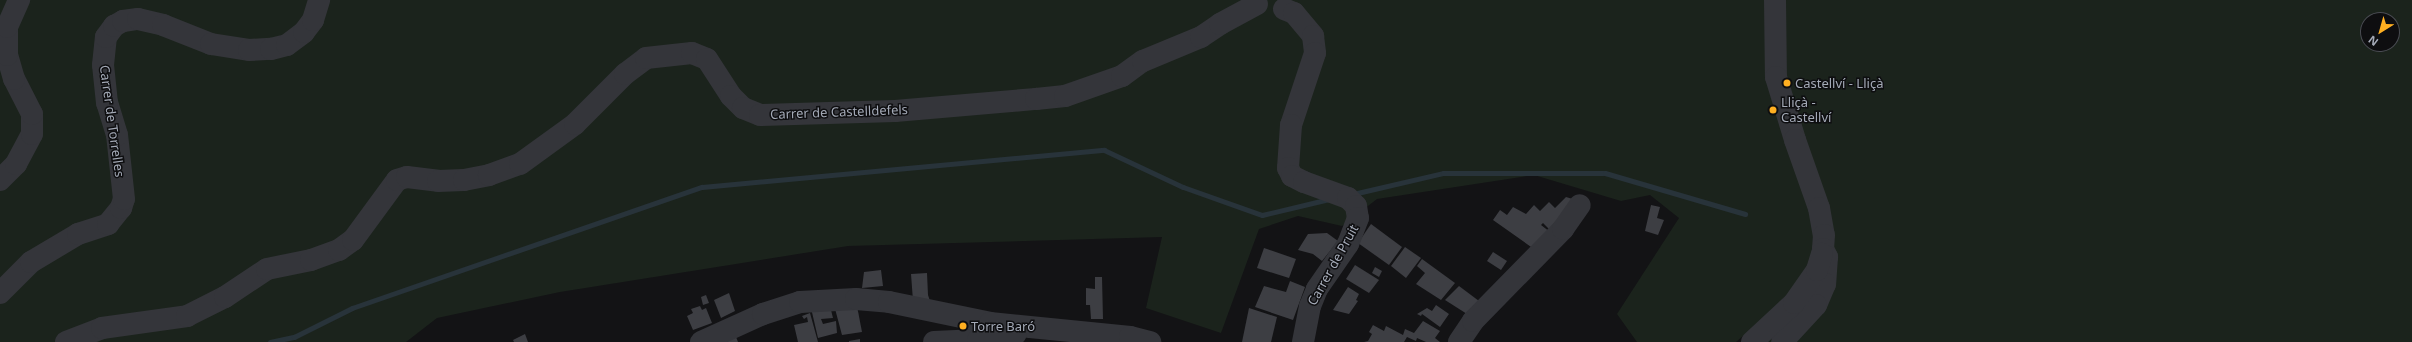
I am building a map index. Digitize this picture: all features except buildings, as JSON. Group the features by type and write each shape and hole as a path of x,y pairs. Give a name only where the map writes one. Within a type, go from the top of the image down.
{"street":[{"path":"0,180 16,164 32,134 32,114 14,79 7,55 7,27 19,0"},
{"name":"Carrer de Torrelles","path":"0,292 31,262 78,234 108,224 121,208 124,199 118,143 107,103 102,65 106,37 114,26 123,21 138,19 163,25 211,44 249,50 271,49 287,45 304,32 313,20 319,0"},
{"path":"1752,342 1794,303 1817,270 1823,249 1824,235 1819,208 1792,133 1776,77 1775,0"},
{"path":"1257,2 1261,12 1269,16 1278,15 1285,4"},
{"name":"Carrer de Castelldefels","path":"66,342 102,328 187,316 225,297 267,269 311,260 339,250 353,240 397,180 407,177 438,181 464,180 490,175 520,164 575,124 625,74 646,58 692,53 707,59 735,100 743,108 760,115 895,111 1036,99 1065,96 1122,76 1143,60 1202,38 1220,24 1257,2"},
{"name":"Carrer de Pruit","path":"1285,4 1313,36 1315,53 1291,125 1288,168 1292,176 1348,198 1356,206 1358,218 1348,244 1317,289 1310,306 1303,342"},
{"path":"1459,342 1473,322 1563,229 1580,205"},
{"path":"1782,342 1809,314 1821,295 1827,270 1827,256 1823,249"},
{"path":"701,342 763,314 800,302 832,299 889,302 990,323 1037,329 1130,337 1150,342"},
{"path":"934,342 978,340 1037,329"}],"shaded area":[{"path":"0,0 2412,0 2412,342 1750,342 1743,336 1736,342 1637,342 1617,314 1679,218 1650,195 1621,201 1534,175 1377,199 1342,226 1298,216 1259,229 1221,333 1146,308 1162,237 848,246 560,292 437,318 406,342 0,342"}],"waterway":[{"path":"270,342 294,337 352,308 702,187 1104,150 1183,187 1262,215 1329,199"},
{"path":"1353,194 1443,173 1605,173 1745,214"}],"place":[{"name":"Castellví - Lliçà","path":"1787,83"},
{"name":"Lliçà - Castellví","path":"1773,110"},
{"name":"Torre Baró","path":"963,326"}]}
